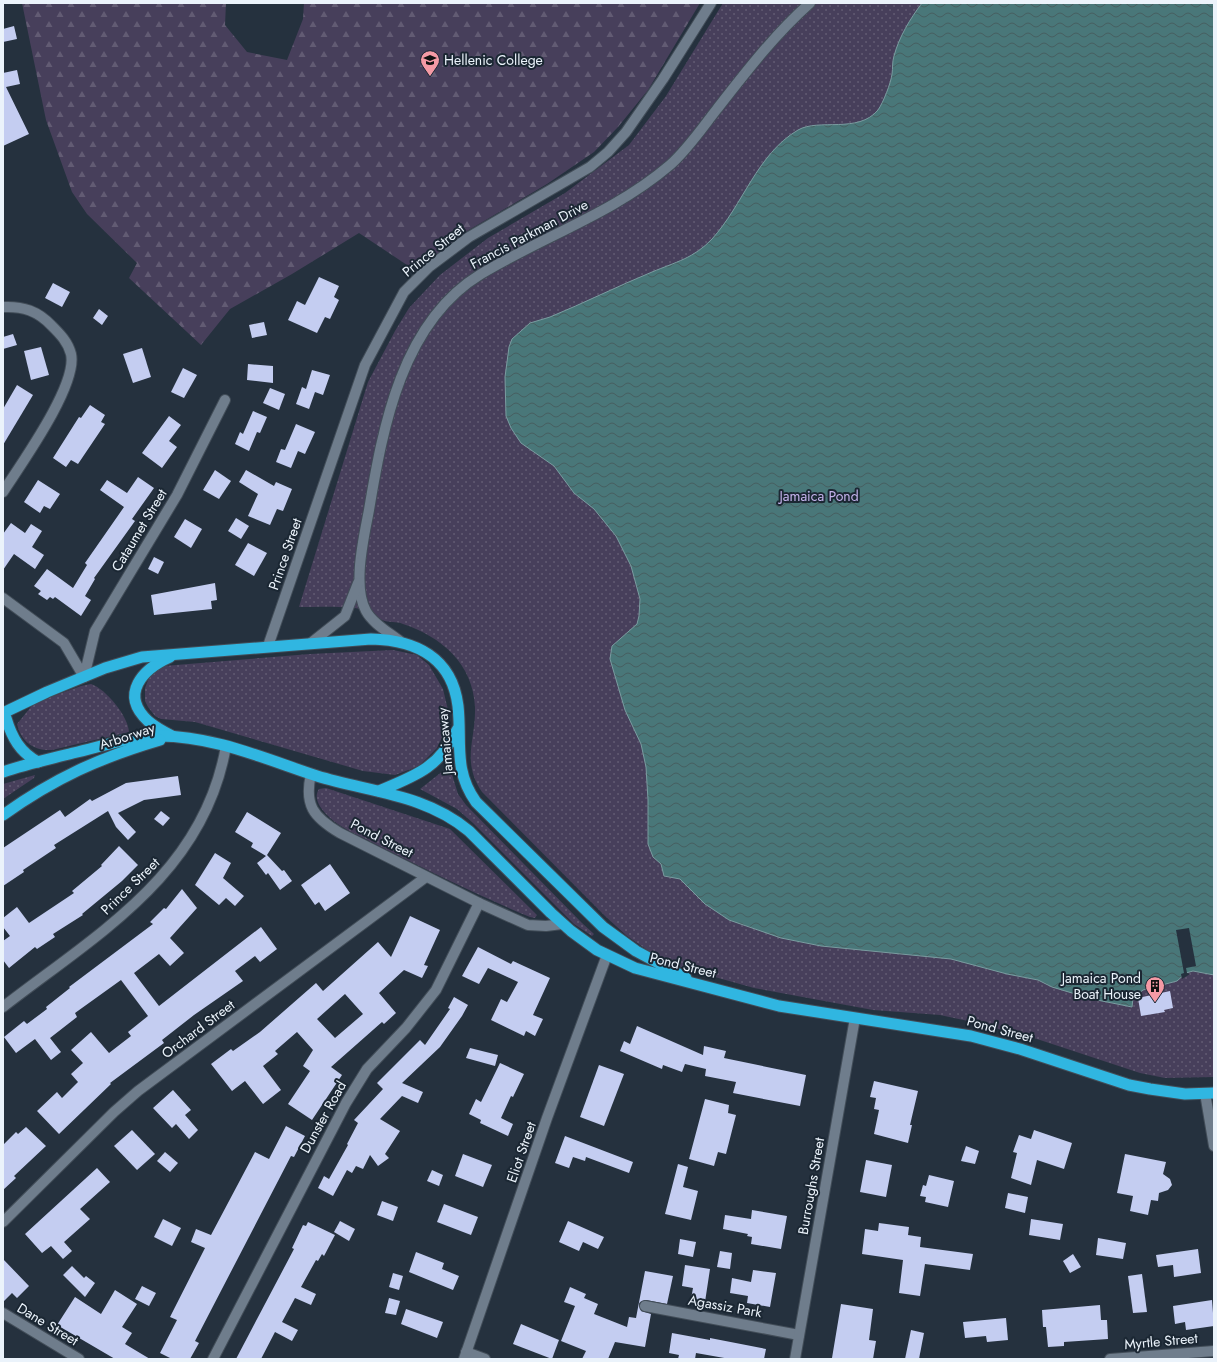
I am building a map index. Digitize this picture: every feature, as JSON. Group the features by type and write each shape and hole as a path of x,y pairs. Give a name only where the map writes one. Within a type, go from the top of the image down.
{"highway":[{"name":"Jamaicaway","path":"268,646 371,639 402,642 430,655 447,672 456,693 459,760 463,778 468,790 482,808 589,915 610,933 662,966 699,984"},
{"path":"38,762 20,749 4,718 33,698 131,660 178,653 268,646"},
{"path":"178,653 148,669 138,681 136,691 138,706 145,718 172,737 202,740 226,746 311,774 427,805 454,819 469,831 562,924"},
{"path":"379,791 417,775 433,764 449,745 458,727"},
{"name":"Arborway","path":"3,772 134,738 172,737"},
{"name":"Arborway","path":"3,815 49,784 74,771 110,757 172,737"},
{"name":"Pond Street","path":"562,924 583,940 607,955 642,971 669,979 699,984 779,1006 945,1031 996,1043 1150,1089 1178,1093 1210,1093"}],"street":[{"name":"Prince Street","path":"268,646 365,365 404,292 429,267 469,237 590,167 608,152 626,132 663,79 711,3"},
{"name":"Francis Parkman Drive","path":"311,643 345,616 353,597 360,575 374,478 388,417 409,360 417,343 436,314 460,290 481,274 626,197 672,163 772,43 810,3"},
{"path":"3,307 20,306 44,318 63,338 71,354 70,373 56,407 3,492"},
{"name":"Cataumet Street","path":"84,677 94,631 177,495 225,400"},
{"name":"Francis Parkman Drive","path":"360,575 361,595 365,610 379,624 402,642"},
{"path":"3,598 64,643 84,677"},
{"name":"Prince Street","path":"3,1007 120,918 162,877 183,850 207,807 218,783 226,746"},
{"name":"Pond Street","path":"311,774 308,799 315,813 325,823 348,838 479,903 528,925 546,926 562,924"},
{"name":"Orchard Street","path":"3,1222 138,1091 426,877"},
{"name":"Dunster Road","path":"212,1359 346,1103 368,1069 406,1028 436,990 479,903"},
{"name":"Eliot Street","path":"465,1356 547,1118 607,955"},
{"name":"Burroughs Street","path":"795,1359 855,1018"},
{"name":"Pond Street","path":"1210,1093 1214,1146"},
{"name":"Agassiz Park","path":"645,1306 799,1335"},
{"name":"Dane Street","path":"3,1313 79,1359"},
{"name":"Myrtle Street","path":"1110,1359 1214,1351"},
{"path":"465,1356 485,1359"}],"green space":[{"path":"22,3 226,3 225,25 247,52 287,60 303,19 304,3 700,3 648,90 618,127 594,152 547,184 467,231 416,271 359,233 292,274 230,309 201,345 129,278 137,263 87,214 72,192 46,120"},
{"name":"Jamaica Pond","path":"723,3 1214,3 1214,1077 1165,1078 1140,1073 1037,1039 968,1021 940,1015 873,1010 754,988 690,970 662,960 627,936 605,916 482,792 472,770 471,760 475,719 473,692 462,665 453,654 430,636 400,623 382,620 371,611 344,607 299,607 368,382 409,308 440,275 488,238 565,193 629,145 666,96"},
{"path":"393,650 417,655 429,665 443,689 448,710 445,731 437,748 419,766 395,775 363,771 195,722 161,719 155,716 145,701 145,688 150,675 164,666 310,654"},
{"path":"91,684 103,691 115,704 125,718 129,732 52,750 34,747 25,740 17,724 34,703 81,686"},
{"path":"448,767 450,768 458,794 466,805 594,934 592,936 574,924 473,823 457,809 420,789"},
{"path":"35,775 34,778 3,799 3,784"},
{"path":"326,788 450,829 537,915 535,918 530,917 492,901 345,829 332,820 318,803 317,792 319,789"}],"water":[{"name":"Jamaica Pond","path":"922,3 1214,3 1214,975 1193,971 1186,973 1177,981 1143,990 1133,998 1132,1007 1092,999 1052,987 1038,980 1007,974 951,959 821,946 781,938 729,920 705,904 680,879 664,876 661,864 653,857 648,844 646,767 641,744 625,710 610,659 612,646 637,624 639,616 640,599 631,566 616,536 594,509 574,493 554,466 521,443 511,428 506,416 505,377 509,347 512,339 530,323 563,312 639,277 684,259 698,251 712,239 723,226 751,181 772,152 784,140 798,130 817,125 849,124 860,122 870,117 878,110 888,88 892,72 893,58 902,35"}],"pier":[{"path":"1189,928 1196,966 1186,968 1187,973 1190,974 1182,979 1181,974 1184,973 1176,930"}],"building":[{"path":"14,26 17,39 3,42 3,29"},
{"path":"17,70 20,84 6,87 29,134 3,146 3,73"},
{"path":"319,277 339,286 334,297 339,300 330,319 325,317 317,333 288,320 297,301 305,305"},
{"path":"53,283 70,292 62,307 45,298"},
{"path":"99,309 108,316 102,325 93,318"},
{"path":"264,322 267,335 252,338 249,325"},
{"path":"13,334 17,345 3,349 3,337"},
{"path":"41,347 49,375 31,380 24,351"},
{"path":"142,348 151,377 133,383 123,354"},
{"path":"248,364 273,366 273,383 247,380"},
{"path":"183,368 197,375 184,398 171,392"},
{"path":"312,370 330,375 323,395 315,392 309,409 296,404 302,387 306,389"},
{"path":"17,385 33,395 3,445 3,409"},
{"path":"270,388 285,394 279,410 263,403"},
{"path":"90,405 105,415 101,422 105,424 78,464 71,460 66,467 53,458 79,417 81,418"},
{"path":"253,411 267,417 260,433 257,432 249,451 235,444 240,432 243,434"},
{"path":"169,416 181,425 169,441 177,447 162,468 142,453"},
{"path":"296,424 315,432 305,454 298,451 291,468 276,462 281,449 285,450"},
{"path":"215,470 231,481 219,499 203,490"},
{"path":"246,470 274,486 276,482 292,489 283,511 277,509 270,525 248,516 258,494 239,482"},
{"path":"138,477 154,488 132,519 135,521 94,578 95,579 85,596 91,600 81,616 55,597 53,599 50,597 47,600 38,594 41,591 34,586 47,569 73,588 87,565 85,563 124,507 100,490 107,480 127,493"},
{"path":"38,480 60,494 50,509 44,506 40,513 24,502"},
{"path":"236,518 249,526 241,539 228,531"},
{"path":"185,519 202,529 191,548 174,537"},
{"path":"11,523 25,533 31,524 42,531 32,547 44,555 35,569 14,554 3,570 3,534"},
{"path":"248,543 267,553 254,576 235,565"},
{"path":"154,557 164,562 158,574 148,569"},
{"path":"215,583 217,600 211,601 212,609 154,615 151,595"},
{"path":"178,776 181,795 144,800 118,813 136,832 128,840 116,827 108,811 54,845 56,848 23,870 24,872 3,886 3,848 60,810 65,817 90,799 92,801 126,783"},
{"path":"161,811 170,818 163,826 154,819"},
{"path":"247,812 281,833 267,855 282,871 284,870 292,881 280,890 268,873 266,875 257,863 266,856 251,847 253,843 235,832"},
{"path":"119,846 138,865 122,881 82,914 83,915 53,934 55,937 37,949 35,947 9,968 3,960 3,941 10,936 3,927 3,918 17,907 29,923 74,893 72,891 102,866 101,865"},
{"path":"215,853 231,863 223,878 244,896 235,906 226,898 219,905 195,885"},
{"path":"330,864 350,893 325,911 319,902 315,905 301,885"},
{"path":"182,889 197,908 170,938 184,953 170,966 159,954 134,973 159,1006 261,927 277,949 260,962 255,956 235,971 243,981 194,1015 162,1040 164,1043 110,1083 111,1084 59,1134 37,1111 57,1092 62,1098 78,1082 71,1074 83,1063 71,1050 91,1032 109,1053 131,1036 128,1032 148,1016 121,980 75,1013 77,1017 50,1038 61,1052 51,1060 35,1039 16,1053 4,1037 24,1021 27,1024 47,1009 46,1007 70,988 69,987 153,924 150,922 164,908 166,909"},
{"path":"410,916 440,930 424,965 428,966 422,978 404,970 379,993 396,1013 384,1024 382,1022 331,1067 342,1075 312,1120 288,1104 310,1071 303,1066 313,1050 297,1032 275,1051 278,1054 263,1066 281,1090 263,1104 245,1081 232,1091 211,1064 231,1049 233,1051 260,1032 316,983 323,991 378,942 391,957","holes":["345,994 363,1014 335,1038 317,1019"]},
{"path":"478,947 511,964 513,961 550,978 533,1015 543,1019 535,1036 526,1031 524,1036 491,1020 501,999 507,1002 518,982 488,968 479,984 462,976"},
{"name":"Jamaica Pond Boat House","path":"1170,991 1173,1008 1164,1010 1165,1012 1141,1016 1138,998"},
{"path":"454,997 468,1005 462,1016 440,1047 402,1083 423,1092 418,1103 402,1096 380,1119 400,1131 385,1154 389,1158 378,1166 370,1155 363,1169 356,1166 352,1173 347,1170 333,1196 318,1188 324,1176 329,1179 348,1145 347,1144 358,1123 354,1120 383,1089 377,1083 420,1040 425,1045 450,1009 448,1008"},
{"path":"637,1026 703,1055 704,1046 726,1051 724,1058 806,1075 800,1106 733,1093 736,1082 705,1076 706,1069 685,1064 682,1072 663,1065 662,1069 620,1051 624,1041 630,1044"},
{"path":"470,1048 498,1055 495,1066 466,1058"},
{"path":"500,1063 524,1074 513,1097 511,1096 501,1118 513,1124 508,1136 480,1123 481,1120 469,1114 476,1099 481,1102"},
{"path":"599,1065 624,1074 604,1126 580,1117"},
{"path":"874,1081 918,1091 910,1125 912,1125 908,1143 874,1134 879,1110 874,1109 876,1098 870,1097"},
{"path":"173,1090 191,1110 185,1115 198,1130 189,1139 176,1124 172,1128 153,1108"},
{"path":"705,1099 729,1105 728,1113 736,1115 726,1154 718,1152 714,1166 689,1159"},
{"path":"286,1126 305,1136 294,1157 291,1156 195,1341 199,1343 190,1359 172,1359 160,1353 177,1320 170,1317 205,1248 191,1242 196,1229 211,1235 255,1152 269,1159"},
{"path":"26,1127 46,1146 14,1176 16,1178 3,1190 3,1145 16,1132 18,1134"},
{"path":"132,1130 155,1154 137,1170 114,1146"},
{"path":"1034,1130 1072,1143 1064,1169 1037,1160 1031,1185 1011,1178 1017,1153 1013,1152 1019,1135 1031,1139"},
{"path":"565,1136 633,1162 629,1173 586,1157 585,1161 573,1157 569,1168 555,1163"},
{"path":"966,1146 979,1151 975,1164 961,1161"},
{"path":"165,1152 178,1163 170,1172 157,1161"},
{"path":"463,1154 492,1165 483,1187 455,1176"},
{"path":"1125,1154 1166,1162 1163,1174 1170,1179 1172,1185 1168,1190 1159,1193 1158,1201 1151,1200 1148,1215 1130,1211 1133,1196 1117,1193"},
{"path":"866,1160 892,1165 886,1197 860,1192"},
{"path":"678,1164 688,1167 683,1187 698,1191 691,1220 665,1214"},
{"path":"97,1168 110,1182 80,1209 90,1219 64,1242 72,1251 63,1259 51,1246 42,1253 25,1234"},
{"path":"432,1170 443,1175 439,1186 427,1181"},
{"path":"929,1175 954,1181 948,1207 925,1202 926,1197 920,1196 923,1185 926,1186"},
{"path":"1008,1193 1028,1197 1025,1213 1005,1208"},
{"path":"382,1201 398,1207 393,1221 377,1215"},
{"path":"444,1204 478,1217 471,1235 437,1222"},
{"path":"752,1210 787,1216 781,1249 751,1244 752,1237 747,1236 748,1234 723,1229 725,1215 751,1219"},
{"path":"163,1219 181,1228 172,1246 154,1237"},
{"path":"1031,1219 1063,1224 1060,1240 1029,1235"},
{"path":"340,1221 355,1229 349,1241 334,1232"},
{"path":"568,1221 604,1237 598,1249 583,1242 579,1251 559,1242"},
{"path":"308,1222 335,1235 324,1256 322,1254 318,1261 316,1260 301,1287 316,1294 311,1305 295,1298 282,1322 298,1330 292,1341 275,1332 261,1359 236,1359 294,1249 292,1248 303,1225 306,1226"},
{"path":"879,1223 909,1227 908,1235 921,1237 920,1247 973,1254 970,1270 925,1264 920,1296 899,1293 903,1260 862,1254 865,1229 878,1231"},
{"path":"1098,1238 1126,1243 1123,1259 1096,1255"},
{"path":"680,1239 696,1242 693,1257 678,1254"},
{"path":"1198,1249 1201,1273 1174,1277 1173,1265 1158,1267 1156,1255"},
{"path":"720,1251 732,1253 730,1269 717,1267"},
{"path":"416,1252 444,1263 442,1269 459,1276 453,1290 409,1272"},
{"path":"1073,1254 1081,1267 1070,1273 1063,1261"},
{"path":"3,1259 29,1286 17,1298 12,1293 3,1302"},
{"path":"685,1265 710,1269 705,1302 691,1299 693,1288 682,1286"},
{"path":"72,1266 84,1278 86,1276 95,1283 85,1297 63,1275"},
{"path":"753,1270 776,1273 770,1307 747,1303 748,1296 730,1293 732,1278 751,1282"},
{"path":"645,1271 673,1276 667,1304 646,1300 640,1302 639,1304 641,1311 651,1314 645,1347 615,1342 608,1359 582,1359 586,1351 561,1341 575,1306 564,1302 570,1287 586,1294 584,1298 598,1304 594,1314 627,1327 629,1317 636,1318"},
{"path":"393,1273 403,1276 399,1290 389,1287"},
{"path":"1142,1274 1147,1312 1133,1313 1128,1276"},
{"path":"142,1286 156,1293 149,1306 135,1299"},
{"path":"115,1290 137,1304 122,1327 132,1333 125,1344 150,1359 115,1359 57,1325 75,1297 101,1314"},
{"path":"389,1298 400,1301 396,1315 385,1313"},
{"path":"1212,1300 1214,1326 1186,1330 1185,1322 1175,1324 1173,1306"},
{"path":"841,1304 873,1309 869,1340 876,1341 873,1359 832,1358"},
{"path":"1100,1305 1101,1320 1107,1320 1108,1339 1064,1342 1064,1346 1048,1347 1046,1327 1043,1327 1042,1310"},
{"path":"406,1309 443,1322 437,1338 401,1324"},
{"path":"1006,1318 1008,1340 987,1342 986,1336 965,1338 963,1322"},
{"path":"521,1324 559,1340 552,1359 513,1344"},
{"path":"911,1330 924,1333 919,1359 905,1359"},
{"path":"672,1333 710,1340 710,1338 766,1349 764,1359 730,1359 696,1353 695,1359 678,1359 679,1355 669,1353"}],"place":[{"name":"Hellenic College","path":"430,77"},
{"name":"Jamaica Pond Boat House","path":"1155,1003"}]}
